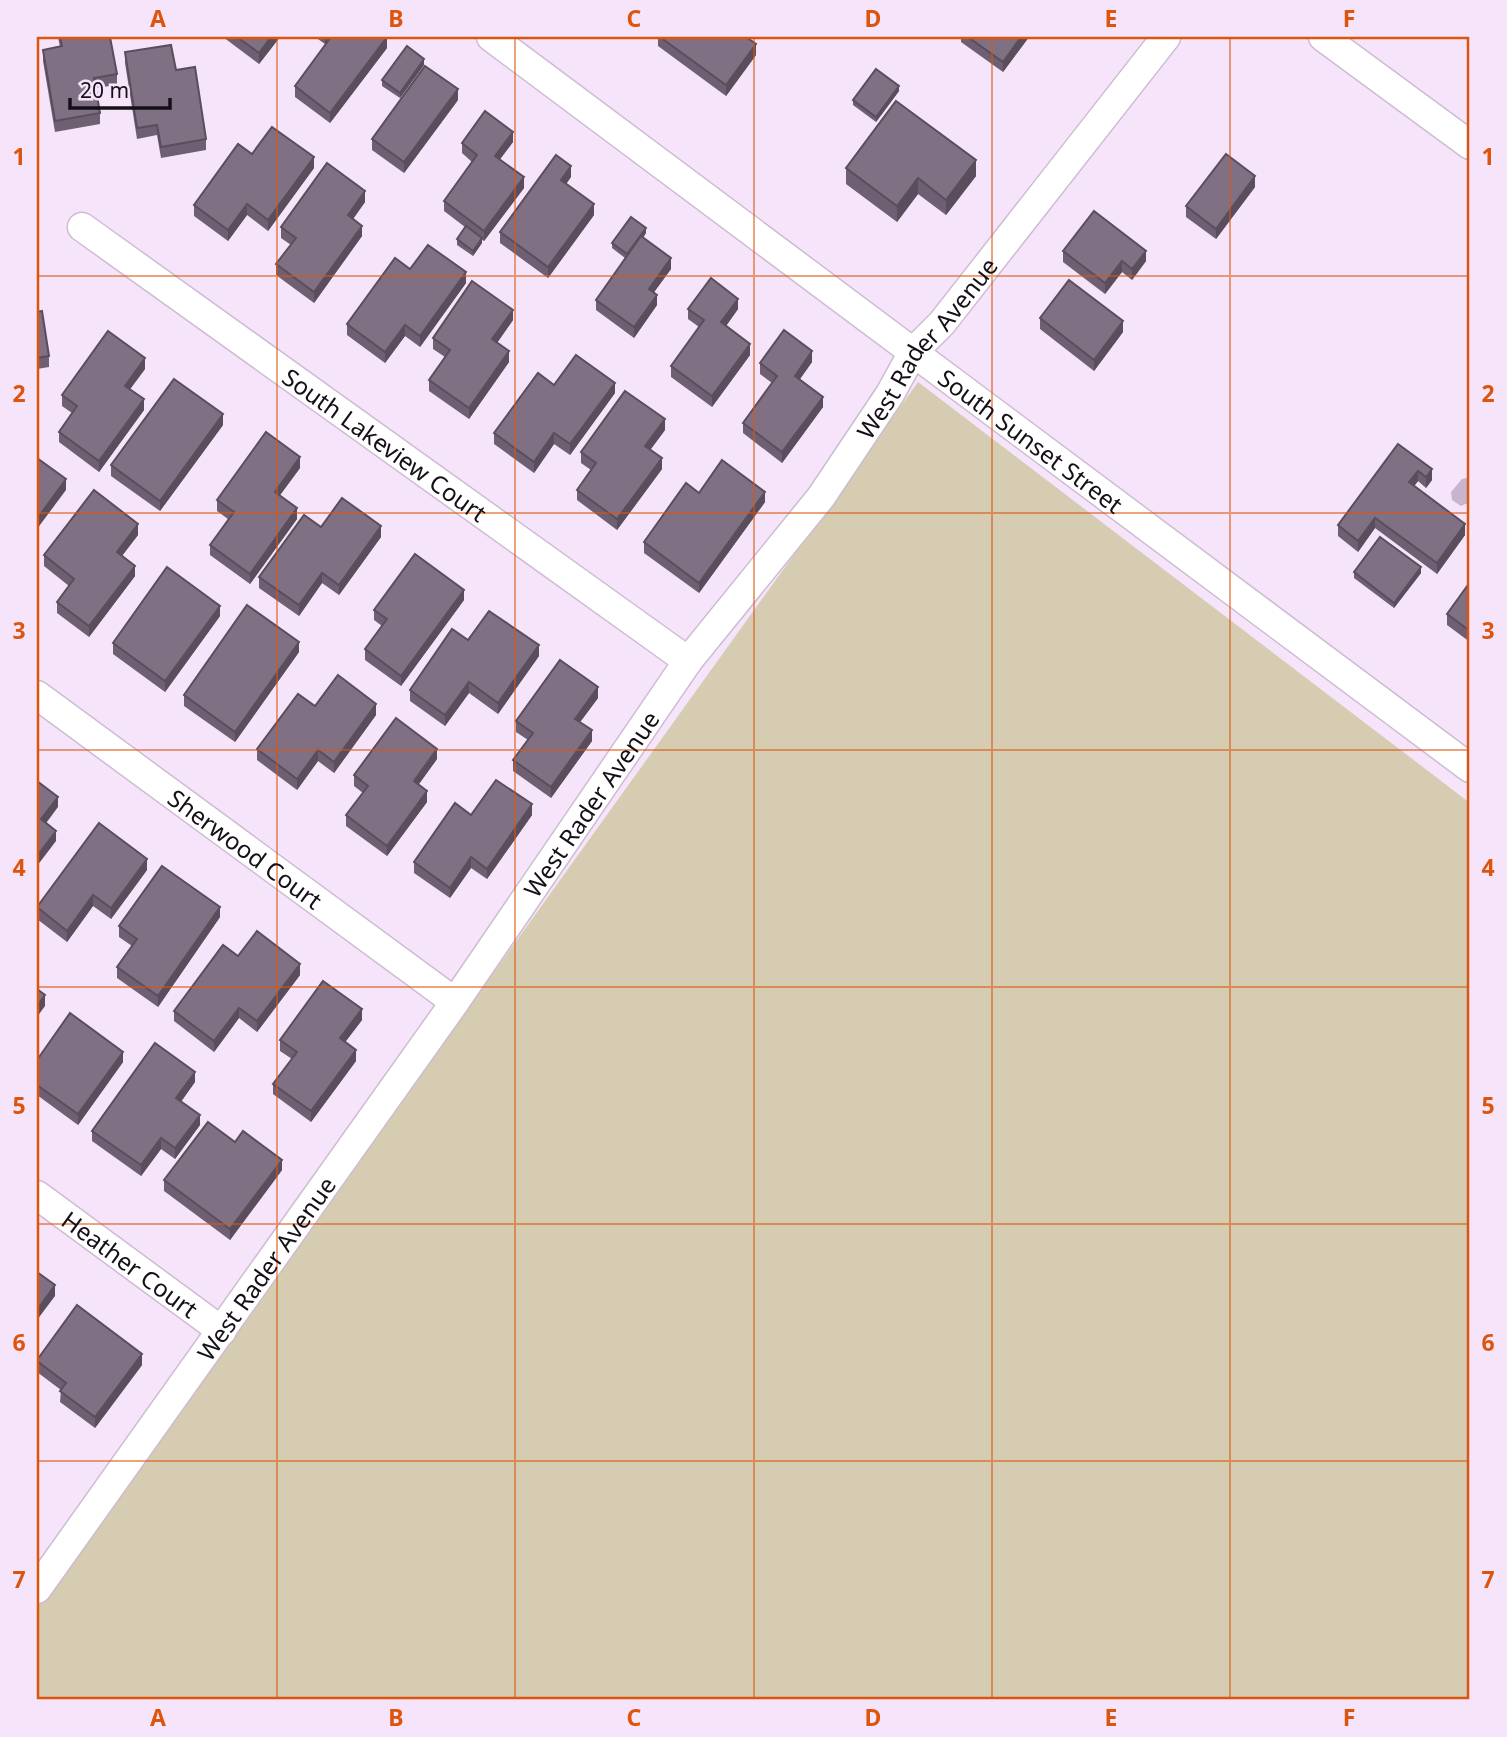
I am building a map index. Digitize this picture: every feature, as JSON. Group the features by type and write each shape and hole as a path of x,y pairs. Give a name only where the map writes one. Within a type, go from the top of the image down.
{"street":[{"name":"South Sunset Street","path":"491,37 1470,768"},
{"name":"West Rader Avenue","path":"37,1589 455,1002 688,661 821,497 890,394 913,352 942,323 1166,37"},
{"path":"1323,37 1470,145"},
{"name":"South Lakeview Court","path":"82,227 688,661"},
{"name":"Sherwood Court","path":"37,695 455,1002"},
{"name":"Heather Court","path":"37,1195 222,1331"}],"shaded area":[{"path":"918,382 1470,803 1470,1700 37,1700 37,1608"},
{"path":"1470,477 1470,502 1461,506 1452,500 1451,492 1462,479"}],"building":[{"path":"60,37 110,37 117,74 94,78 100,113 55,121 43,50 62,46"},
{"path":"237,37 271,37 259,53"},
{"path":"331,37 387,37 330,113 295,86"},
{"path":"660,37 746,37 756,44 726,85"},
{"path":"968,37 1021,37 1003,62"},
{"path":"171,45 176,70 195,67 206,139 161,147 157,125 137,128 125,52"},
{"path":"407,46 424,59 400,93 382,80"},
{"path":"425,66 458,89 404,162 372,139"},
{"path":"876,69 899,86 876,117 853,100"},
{"path":"896,101 976,160 946,200 918,178 897,206 846,168"},
{"path":"485,111 513,132 495,156 524,177 484,231 444,201 477,155 462,143"},
{"path":"272,127 314,157 268,220 247,204 228,230 194,205 238,144 252,154"},
{"path":"1226,154 1255,176 1216,229 1186,206"},
{"path":"556,155 571,166 561,180 594,204 548,267 500,232"},
{"path":"327,163 365,191 348,215 362,226 314,292 276,264 296,238 281,227"},
{"path":"1094,211 1146,251 1132,269 1122,261 1105,283 1063,251"},
{"path":"631,217 646,228 627,254 612,243"},
{"path":"466,226 482,238 473,251 457,239"},
{"path":"641,236 671,258 649,289 657,295 634,327 596,300"},
{"path":"428,245 466,272 420,336 405,325 385,352 347,324 395,258 410,269"},
{"path":"711,278 738,299 721,322 750,344 712,396 671,366 704,320 688,309"},
{"path":"1069,280 1123,321 1094,360 1040,318"},
{"path":"472,281 513,310 492,339 509,351 469,408 429,380 450,350 433,338"},
{"path":"42,311 49,356 37,358 37,312"},
{"path":"784,330 812,351 795,376 823,397 782,452 743,423 777,376 760,363"},
{"path":"108,331 145,358 125,386 144,399 99,461 59,432 77,406 62,395"},
{"path":"576,355 615,383 570,444 554,433 534,462 494,433 538,373 554,385"},
{"path":"174,379 223,414 160,501 111,465"},
{"path":"625,391 665,419 645,446 662,458 617,519 577,490 596,463 581,452"},
{"path":"266,432 300,457 275,492 297,508 250,574 210,545 234,512 217,500"},
{"path":"1398,444 1432,469 1426,477 1418,471 1409,482 1465,524 1437,563 1375,518 1358,541 1338,525"},
{"path":"37,458 66,479 37,519"},
{"path":"722,460 765,492 699,583 644,542 686,483 699,493"},
{"path":"94,490 138,524 117,552 135,566 89,626 57,602 74,579 44,555"},
{"path":"342,498 381,526 339,585 322,573 299,605 259,577 304,515 321,527"},
{"path":"1380,537 1421,567 1394,603 1354,572"},
{"path":"415,554 464,590 401,676 365,649 387,619 374,610"},
{"path":"167,567 220,606 165,681 113,643"},
{"path":"1470,582 1470,631 1447,614"},
{"path":"247,605 299,642 235,732 184,695"},
{"path":"489,611 539,645 498,703 469,682 445,715 410,690 452,629 468,640"},
{"path":"560,660 598,687 575,719 592,730 551,787 513,760 533,733 516,721"},
{"path":"338,675 376,704 334,762 318,750 297,779 257,749 298,694 315,706"},
{"path":"396,718 437,749 414,781 427,791 387,846 346,815 368,786 354,775"},
{"path":"496,780 532,804 487,869 471,857 450,888 414,862 455,803 471,815"},
{"path":"37,781 58,797 41,819 56,831 37,856"},
{"path":"99,823 147,859 111,908 93,895 67,931 37,907"},
{"path":"162,866 220,907 158,996 117,967 137,939 119,926"},
{"path":"257,931 300,964 257,1021 239,1008 214,1041 174,1011 223,945 238,956"},
{"path":"323,981 362,1009 340,1038 356,1050 311,1111 273,1084 297,1052 280,1040"},
{"path":"37,989 45,995 37,1006"},
{"path":"70,1013 123,1052 78,1114 37,1085 37,1060"},
{"path":"155,1043 195,1072 176,1098 200,1115 175,1148 161,1138 141,1165 92,1131"},
{"path":"208,1122 235,1142 243,1131 282,1160 230,1229 164,1180"},
{"path":"37,1272 55,1285 37,1310"},
{"path":"77,1305 142,1354 95,1417 60,1391 66,1383 37,1361"}]}
